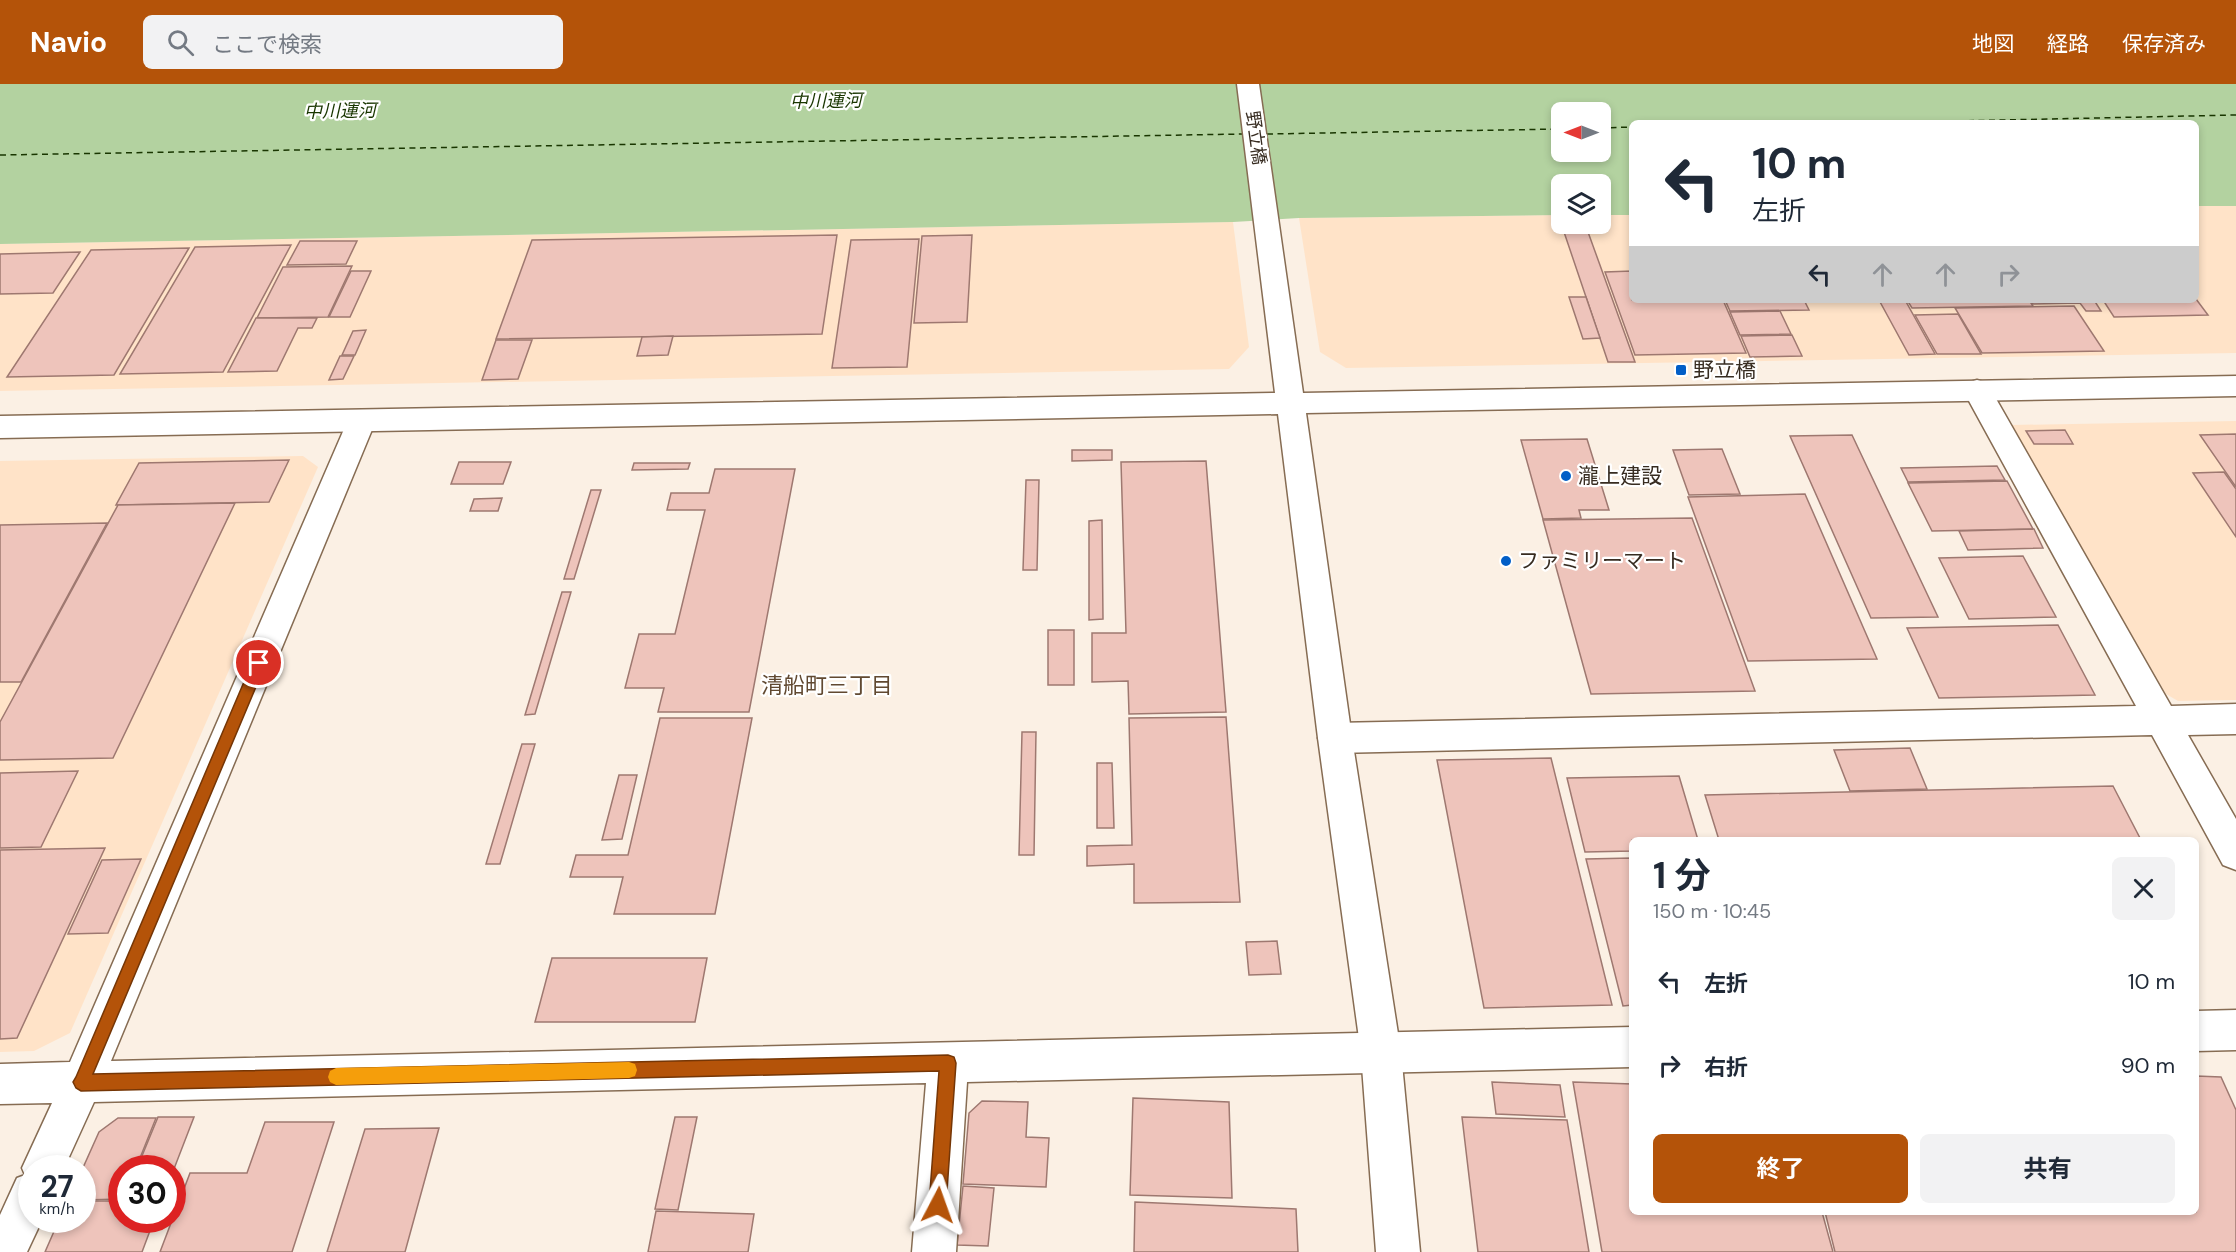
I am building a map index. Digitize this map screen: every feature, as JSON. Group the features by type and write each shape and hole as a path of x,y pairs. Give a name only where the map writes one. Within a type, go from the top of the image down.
{"street":[{"name":"野立橋","path":"1248,84 1335,738 1381,1053 1398,1252"},
{"path":"0,427 2236,386"},
{"path":"1977,390 2236,853"},
{"path":"49,1155 362,420"},
{"path":"1335,738 2236,719"},
{"path":"2199,1031 2236,1030"},
{"path":"0,1084 1629,1047"},
{"path":"934,1252 948,1063"},
{"path":"5,1252 18,1224"}],"shaded area":[{"path":"2199,206 2236,206 2236,353 1346,368 1320,352 1299,218 1551,215 1551,234 1611,234 1611,215 1629,215 1629,303 2199,303"},
{"path":"1233,222 1249,347 1229,369 0,391 0,244"},
{"path":"2236,421 2236,700 2178,701 2166,694 2011,425"},
{"path":"303,456 318,467 70,1033 34,1051 0,1052 0,461"}],"water":[{"name":"中川運河","path":"0,84 2236,84 2236,206 2199,206 2199,120 1629,120 1629,215 1611,215 1611,174 1551,174 1551,215 1299,218 1233,222 0,244"}],"building":[{"path":"1565,234 1589,234 1635,362 1608,362"},
{"path":"837,235 822,334 496,339 532,240"},
{"path":"972,235 967,322 914,323 922,236"},
{"path":"919,239 907,367 832,368 851,240"},
{"path":"300,241 357,241 346,264 287,265"},
{"path":"291,245 223,372 120,374 195,247"},
{"path":"189,248 114,375 7,377 91,250"},
{"path":"80,252 53,293 0,294 0,254"},
{"path":"352,266 328,317 257,318 283,267"},
{"path":"351,271 371,271 350,317 329,317"},
{"path":"1629,271 1629,303 1724,303 1746,353 1635,355 1605,272"},
{"path":"1569,297 1586,297 1600,338 1583,339"},
{"path":"1726,303 1806,303 1809,310 1730,311"},
{"path":"1881,303 1907,303 1935,354 1909,355"},
{"path":"1909,303 2031,303 2033,306 1912,308"},
{"path":"2032,303 2080,303 2033,304"},
{"path":"2080,303 2096,303 2101,311 2086,311"},
{"path":"2105,303 2199,303 2208,315 2114,317"},
{"path":"2074,306 2104,351 1982,353 1955,308"},
{"path":"1780,311 1791,334 1740,335 1730,312"},
{"path":"1958,314 1981,354 1937,354 1915,315"},
{"path":"256,318 317,318 312,328 298,328 277,371 228,372"},
{"path":"366,330 355,355 342,355 353,331"},
{"path":"1792,335 1802,356 1750,357 1741,336"},
{"path":"673,336 668,355 637,356 642,337"},
{"path":"496,340 532,340 518,379 482,380"},
{"path":"340,356 354,356 343,379 329,380"},
{"path":"2065,430 2073,444 2034,444 2026,431"},
{"path":"2236,434 2236,487 2200,435"},
{"path":"1852,435 1938,617 1871,618 1790,436"},
{"path":"1587,439 1609,510 1579,510 1581,518 1543,519 1521,440"},
{"path":"1722,449 1740,494 1689,495 1673,450"},
{"path":"1072,450 1112,450 1112,460 1072,461"},
{"path":"289,460 269,502 116,505 139,463"},
{"path":"1206,461 1226,712 1129,714 1128,681 1092,682 1092,633 1126,633 1121,462"},
{"path":"459,462 511,462 503,484 451,484"},
{"path":"634,463 690,463 688,469 632,470"},
{"path":"1997,466 2005,480 1908,482 1901,468"},
{"path":"715,469 795,469 749,712 658,712 664,688 625,688 639,634 675,634 705,510 667,510 671,493 709,493"},
{"path":"2224,472 2236,489 2236,537 2193,473"},
{"path":"1026,480 1039,480 1037,570 1023,570"},
{"path":"2007,481 2033,529 1932,531 1908,483"},
{"path":"591,490 601,490 574,579 564,579"},
{"path":"1805,494 1877,659 1748,661 1688,497"},
{"path":"502,498 498,511 470,511 474,499"},
{"path":"235,503 113,758 0,760 0,722 118,505"},
{"path":"1692,518 1755,691 1591,694 1543,520"},
{"path":"1102,520 1103,619 1089,620 1089,521"},
{"path":"107,523 21,682 0,682 0,525"},
{"path":"2034,529 2043,548 1968,550 1959,531"},
{"path":"2023,556 2056,617 1969,619 1939,558"},
{"path":"562,592 571,592 535,714 525,715"},
{"path":"2058,625 2095,695 1939,698 1907,628"},
{"path":"1048,630 1074,630 1074,685 1048,685"},
{"path":"1226,717 1240,902 1134,903 1134,864 1087,866 1087,846 1132,845 1129,718"},
{"path":"660,718 752,718 715,914 614,914 623,877 570,877 576,855 628,855"},
{"path":"1022,732 1036,732 1034,855 1019,855"},
{"path":"522,744 535,744 500,864 486,864"},
{"path":"1910,748 1927,789 1850,791 1834,750"},
{"path":"1551,758 1612,1005 1484,1008 1437,760"},
{"path":"1097,763 1112,763 1114,828 1097,828"},
{"path":"78,771 41,847 0,848 0,773"},
{"path":"619,775 637,775 622,839 602,840"},
{"path":"1679,776 1697,837 1629,837 1629,851 1585,852 1567,778"},
{"path":"2113,786 2139,837 1718,837 1705,795"},
{"path":"105,848 17,1038 0,1039 0,850"},
{"path":"1629,858 1629,1005 1623,1006 1586,859"},
{"path":"141,859 108,933 68,934 102,860"},
{"path":"1277,941 1281,974 1249,975 1246,942"},
{"path":"552,958 707,958 695,1022 535,1022"},
{"path":"2199,1076 2221,1077 2236,1110 2236,1252 1835,1252 1826,1215 2199,1215"},
{"path":"1492,1082 1560,1085 1565,1117 1496,1114"},
{"path":"1573,1082 1629,1084 1629,1215 1823,1215 1833,1252 1602,1252"},
{"path":"1133,1098 1229,1102 1232,1198 1130,1195"},
{"path":"982,1101 1028,1102 1026,1137 1049,1138 1046,1187 963,1184 969,1113"},
{"path":"158,1117 194,1117 179,1155 142,1155"},
{"path":"675,1117 697,1117 678,1210 655,1209"},
{"path":"1462,1117 1567,1120 1589,1252 1478,1252"},
{"path":"118,1118 156,1118 141,1155 108,1155 108,1199 96,1200 96,1155 89,1155 99,1132"},
{"path":"265,1122 334,1122 292,1252 160,1252 167,1233 186,1233 186,1184 190,1173 247,1173"},
{"path":"439,1128 405,1252 327,1252 365,1129"},
{"path":"963,1186 994,1188 988,1246 957,1245"},
{"path":"96,1201 108,1201 108,1233 149,1233 142,1252 45,1252 53,1233 96,1233"},
{"path":"1135,1202 1296,1209 1298,1252 1134,1252"},
{"path":"656,1211 754,1214 748,1252 648,1252"}],"ferry route":[{"path":"2003,120 2236,115"},
{"path":"1611,128 1629,127"},
{"path":"1267,134 1551,129"},
{"path":"0,155 1244,134"}],"slow traffic":[{"path":"336,1077 629,1070"}],"place":[{"name":"野立橋","path":"1681,370"},
{"name":"瀧上建設","path":"1566,476"},
{"name":"ファミリーマート","path":"1506,561"}],"district":[{"name":"清船町三丁目","path":"827,685"}],"route":[{"path":"259,663 81,1082 948,1063 938,1205"}]}
